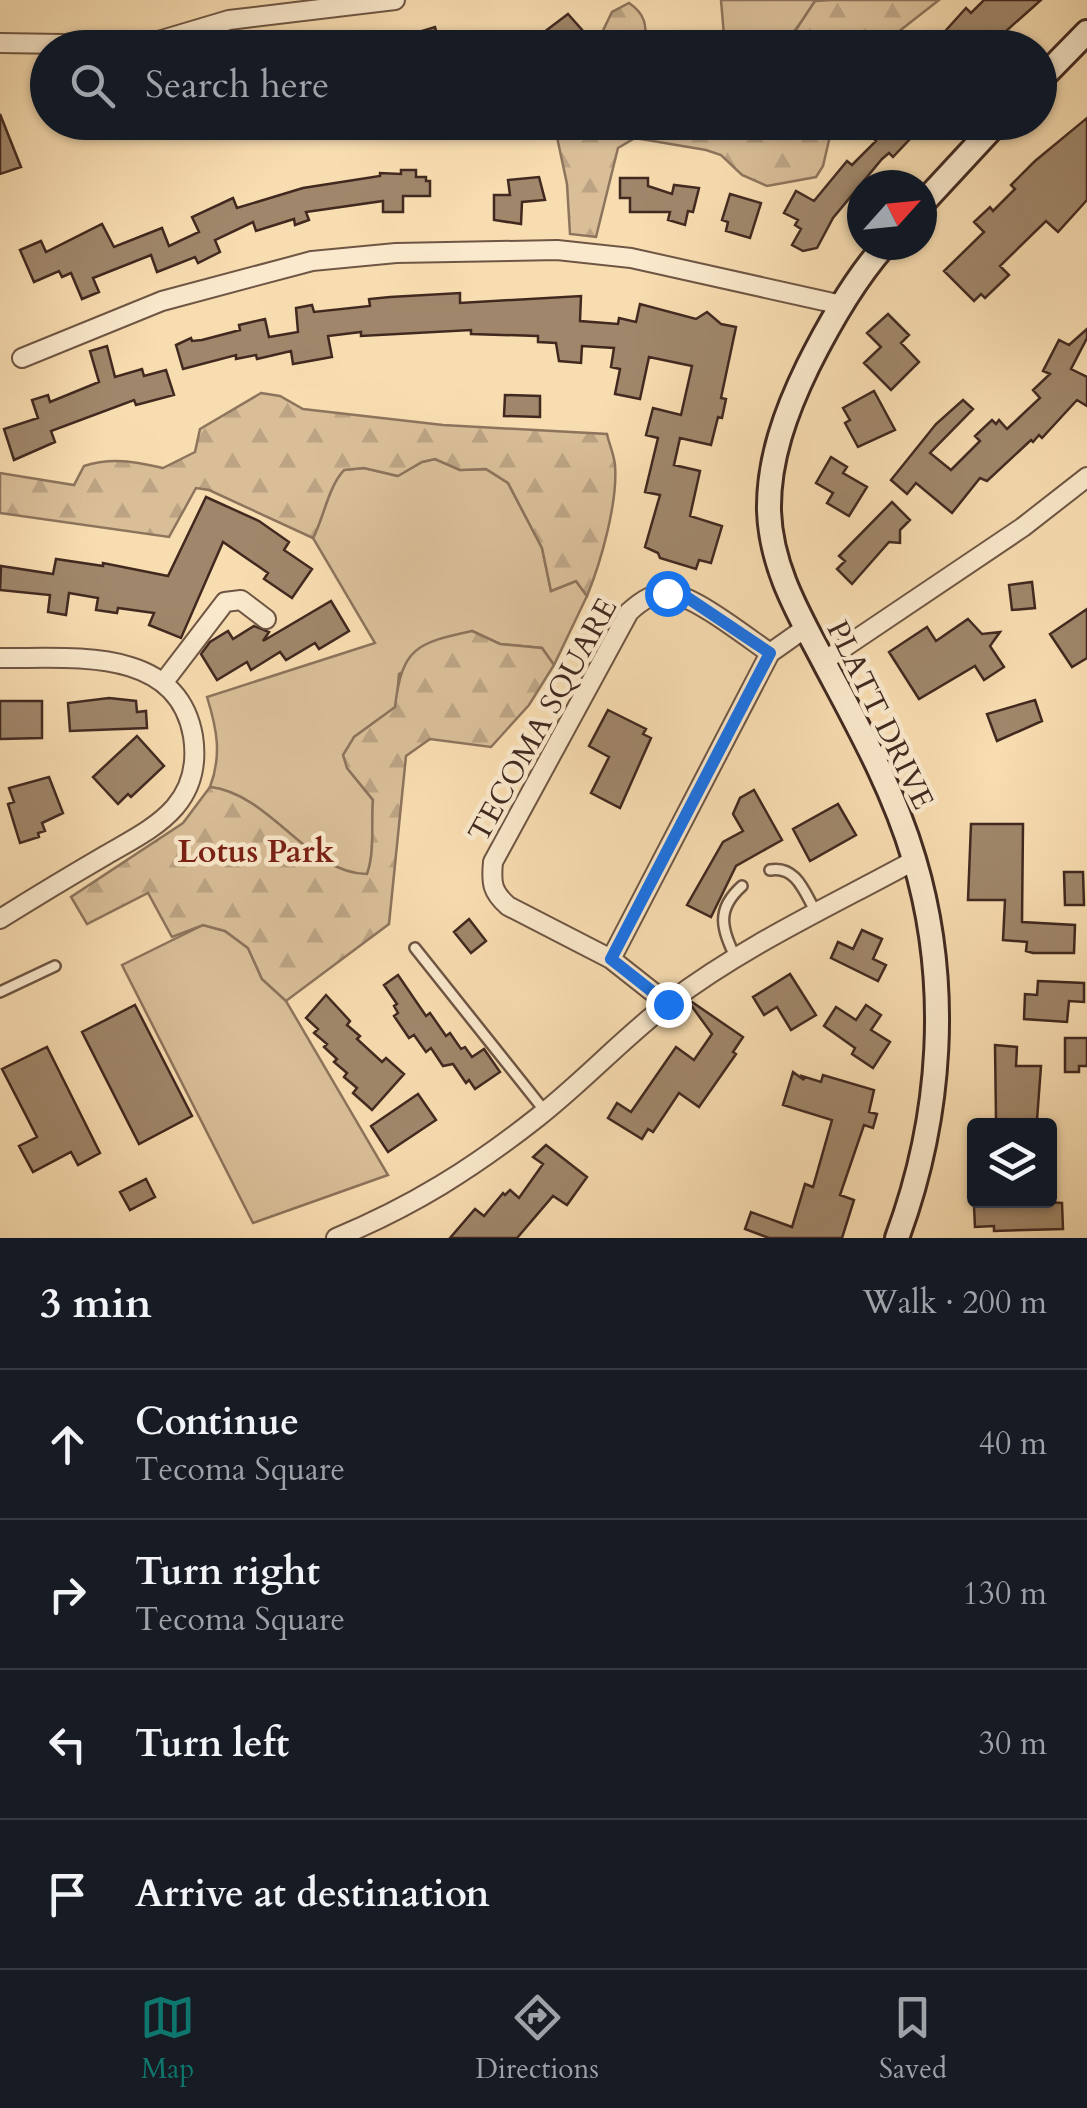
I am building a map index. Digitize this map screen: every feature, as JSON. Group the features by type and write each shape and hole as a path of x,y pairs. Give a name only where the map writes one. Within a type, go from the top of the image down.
{"street":[{"path":"192,30 229,20 395,0"},
{"path":"1057,63 1087,32"},
{"path":"0,43 30,43"},
{"path":"937,188 981,140"},
{"path":"22,358 162,301 312,260 396,253 556,250 631,258 842,305"},
{"name":"PLATT DRIVE","path":"874,260 842,305 788,405 772,467 770,511 774,552 804,630 881,772 915,860 936,971 934,1078 927,1141 897,1238"},
{"path":"824,661 1023,526 1087,477"},
{"name":"TECOMA SQUARE","path":"611,959 508,906 495,894 491,882 493,862 628,612 642,600 667,593 688,598 770,653"},
{"path":"163,683 225,602 241,600 266,619"},
{"path":"668,1004 611,959 770,653 804,630"},
{"path":"0,658 99,659 125,665 171,687 186,708 195,763 189,786 174,808 127,842 0,918"},
{"path":"336,1238 420,1200 545,1112 668,1004 736,959 915,860"}],"lane":[{"path":"770,870 783,868 792,872 817,914"},
{"path":"736,959 722,927 727,905 742,886"},
{"path":"415,948 545,1112"},
{"path":"0,992 55,966"}],"green space":[{"path":"721,0 815,1 795,30 724,30"},
{"path":"939,0 901,30 796,30 815,1"},
{"path":"629,3 642,17 645,30 603,30 612,12"},
{"path":"558,140 632,140 618,148 596,237 570,234 567,184"},
{"path":"647,140 829,140 816,177 767,186 742,175 721,155"},
{"path":"261,393 280,396 303,409 443,425 607,434 615,465 614,496 603,549 587,596 576,581 551,591 542,548 508,483 486,469 460,470 435,459 398,476 364,468 344,470 313,538 209,490 196,488 169,537 0,513 0,473 74,485 84,466 94,463 124,461 163,468 195,452 200,429"},
{"path":"435,459 460,470 486,469 508,483 542,548 551,591 576,581 587,596 554,665 542,648 500,644 472,631 399,674 396,707 354,737 347,768 373,800 367,875 346,871 326,861 252,803 210,787 217,742 207,697 375,643 313,538 344,470 364,468 397,476"},
{"path":"472,631 500,644 542,648 554,665 529,705 491,747 430,739 406,756 389,924 286,1001 262,979 248,948 225,931 203,925 172,937 148,893 87,924 71,897 183,823 210,787 252,804 327,861 346,871 367,874 373,800 347,768 343,755 354,737 395,707 402,672 415,651 437,640"},
{"path":"203,925 225,931 248,948 262,979 286,1001 388,1175 253,1223 122,965"}],"building":[{"path":"984,0 1041,0 1007,30 946,30 966,8 971,13"},
{"path":"568,14 582,30 547,30"},
{"path":"0,114 21,167 0,174"},
{"path":"1087,118 1087,200 1058,232 1046,221 1000,266 1009,275 985,298 981,294 974,301 944,271 984,232 974,222 990,207 993,211 1035,161"},
{"path":"875,140 909,140 873,170 847,170 847,201 817,248 803,251 792,245 801,229 795,225 798,220 784,213 796,191 814,201 847,161 852,165"},
{"path":"401,170 416,170 416,177 430,181 430,196 403,196 403,212 383,212 383,201 306,212 309,220 295,225 294,219 256,231 253,222 215,240 220,252 198,263 195,257 157,272 151,255 93,278 99,292 82,299 71,273 62,277 59,271 34,282 20,250 41,241 46,252 102,224 114,247 162,228 169,246 199,232 192,217 233,198 237,208 303,188 380,173 401,174"},
{"path":"539,177 545,200 522,202 521,224 494,220 494,195 510,195 508,180"},
{"path":"620,178 648,178 648,186 672,194 674,185 699,188 693,212 688,211 685,225 668,220 670,212 630,212 630,198 620,198"},
{"path":"730,194 761,203 750,238 726,231 728,222 722,220"},
{"path":"460,293 460,303 581,296 580,321 618,324 619,318 636,322 640,304 696,319 707,312 721,324 736,327 721,398 726,399 722,418 718,417 711,445 680,438 674,465 700,471 690,516 722,526 711,563 699,560 696,569 660,558 645,547 660,495 645,492 658,438 646,435 653,408 681,415 692,366 649,357 640,399 615,394 620,369 611,367 614,348 582,346 581,363 559,361 556,343 538,342 538,336 471,334 471,330 361,336 361,332 328,336 332,357 293,364 291,351 257,359 256,355 236,359 236,355 183,369 176,345 191,338 202,340 240,330 239,325 265,319 269,337 298,332 296,308 312,305 314,312 370,306 369,299"},
{"path":"888,314 909,335 901,343 919,362 891,390 864,363 881,347 867,333"},
{"path":"1087,329 1087,338 1071,369 1087,377 1087,406 1077,400 1042,438 1039,435 1031,440 987,481 980,478 952,513 916,483 907,494 891,480 936,424 963,400 973,409 930,453 951,470 980,441 975,436 992,420 996,424 999,420 1007,429 1040,398 1033,390 1050,374 1043,371 1059,340 1069,345"},
{"path":"107,346 115,377 142,369 144,376 166,370 174,395 136,405 134,400 51,431 55,442 14,460 4,429 38,418 32,400 48,395 50,402 99,382 90,351"},
{"path":"874,391 895,430 858,447 845,423 850,420 843,408"},
{"path":"505,395 540,396 540,417 504,416"},
{"path":"831,457 847,467 843,473 867,487 849,516 827,503 833,493 816,483"},
{"path":"206,497 259,521 289,542 284,550 312,569 292,598 264,579 268,573 223,542 181,638 149,625 154,613 118,608 117,613 96,610 98,598 69,593 66,615 48,612 50,595 0,590 1,566 53,574 56,559 103,563 168,576"},
{"path":"892,502 910,520 900,530 900,543 889,542 852,584 837,569 845,561 839,556"},
{"path":"1032,582 1035,608 1012,610 1009,585"},
{"path":"331,601 349,631 319,649 315,643 286,660 280,652 251,670 247,662 217,680 201,654 210,642 228,631 233,639 254,626 269,632 263,641"},
{"path":"1087,609 1087,658 1072,667 1050,634"},
{"path":"968,619 982,634 1000,632 990,646 1004,667 984,680 975,666 919,699 889,652 927,627 936,641"},
{"path":"109,698 136,701 137,712 146,711 147,728 70,731 68,703"},
{"path":"1035,700 1042,721 997,741 987,714"},
{"path":"0,701 42,701 42,738 0,739"},
{"path":"608,710 646,729 643,734 651,738 620,808 591,793 609,757 589,746"},
{"path":"137,736 164,766 118,804 93,777"},
{"path":"49,777 63,813 42,823 45,831 38,833 39,837 20,843 8,804 14,802 9,788"},
{"path":"754,790 782,840 736,866 711,917 687,905 723,842 743,831 733,814 740,798"},
{"path":"838,804 856,835 810,861 793,829"},
{"path":"971,824 1023,824 1022,922 1075,925 1074,953 1033,953 1026,951 1027,942 1003,940 1005,900 968,900"},
{"path":"1064,872 1083,872 1084,905 1065,905"},
{"path":"469,919 486,941 471,953 454,932"},
{"path":"862,930 882,939 873,959 886,965 878,981 831,958 838,942 853,949"},
{"path":"790,974 816,1015 791,1030 777,1007 764,1015 753,997"},
{"path":"398,975 426,1016 430,1013 446,1036 450,1033 472,1057 484,1049 500,1072 475,1089 453,1064 443,1066 431,1048 426,1052 414,1035 409,1038 394,1016 398,1013 394,1006 397,1004 384,985"},
{"path":"1038,981 1084,983 1084,1002 1069,1001 1067,1022 1024,1019 1025,994 1037,995"},
{"path":"326,995 350,1021 347,1025 360,1036 357,1039 382,1062 386,1058 404,1074 372,1110 353,1093 357,1088 344,1077 347,1073 334,1062 337,1059 324,1047 327,1044 314,1033 318,1029 306,1018"},
{"path":"692,1002 743,1037 733,1052 736,1054 699,1107 679,1093 653,1132 648,1129 642,1139 608,1118 617,1103 631,1112 676,1047 694,1060 712,1034"},
{"path":"135,1005 192,1116 139,1144 82,1032"},
{"path":"866,1005 881,1015 871,1030 890,1042 873,1068 852,1054 855,1048 824,1026 836,1007 856,1020"},
{"path":"1065,1038 1087,1038 1087,1066 1079,1066 1079,1072 1065,1072"},
{"path":"995,1045 1017,1047 1016,1066 1041,1066 1037,1118 996,1118"},
{"path":"47,1047 100,1153 78,1165 71,1152 33,1172 19,1146 37,1137 2,1069"},
{"path":"793,1072 804,1080 802,1076 821,1082 823,1075 874,1090 869,1112 877,1114 873,1128 864,1125 840,1195 854,1200 842,1238 769,1238 745,1229 751,1212 792,1227 805,1184 813,1187 832,1120 783,1105"},
{"path":"418,1094 436,1120 388,1152 371,1126"},
{"path":"546,1145 587,1177 567,1205 553,1196 517,1238 450,1238 475,1209 484,1216 510,1190 519,1198 543,1164 533,1157"},
{"path":"146,1179 155,1197 130,1210 120,1192"},
{"path":"1057,1203 1062,1203 1063,1229 994,1231 994,1226 975,1227 974,1208 1057,1208"}],"district":[{"name":"Lotus Park","path":"256,852"}],"route":[{"path":"667,593 688,598 770,653 611,959 668,1004"}]}
